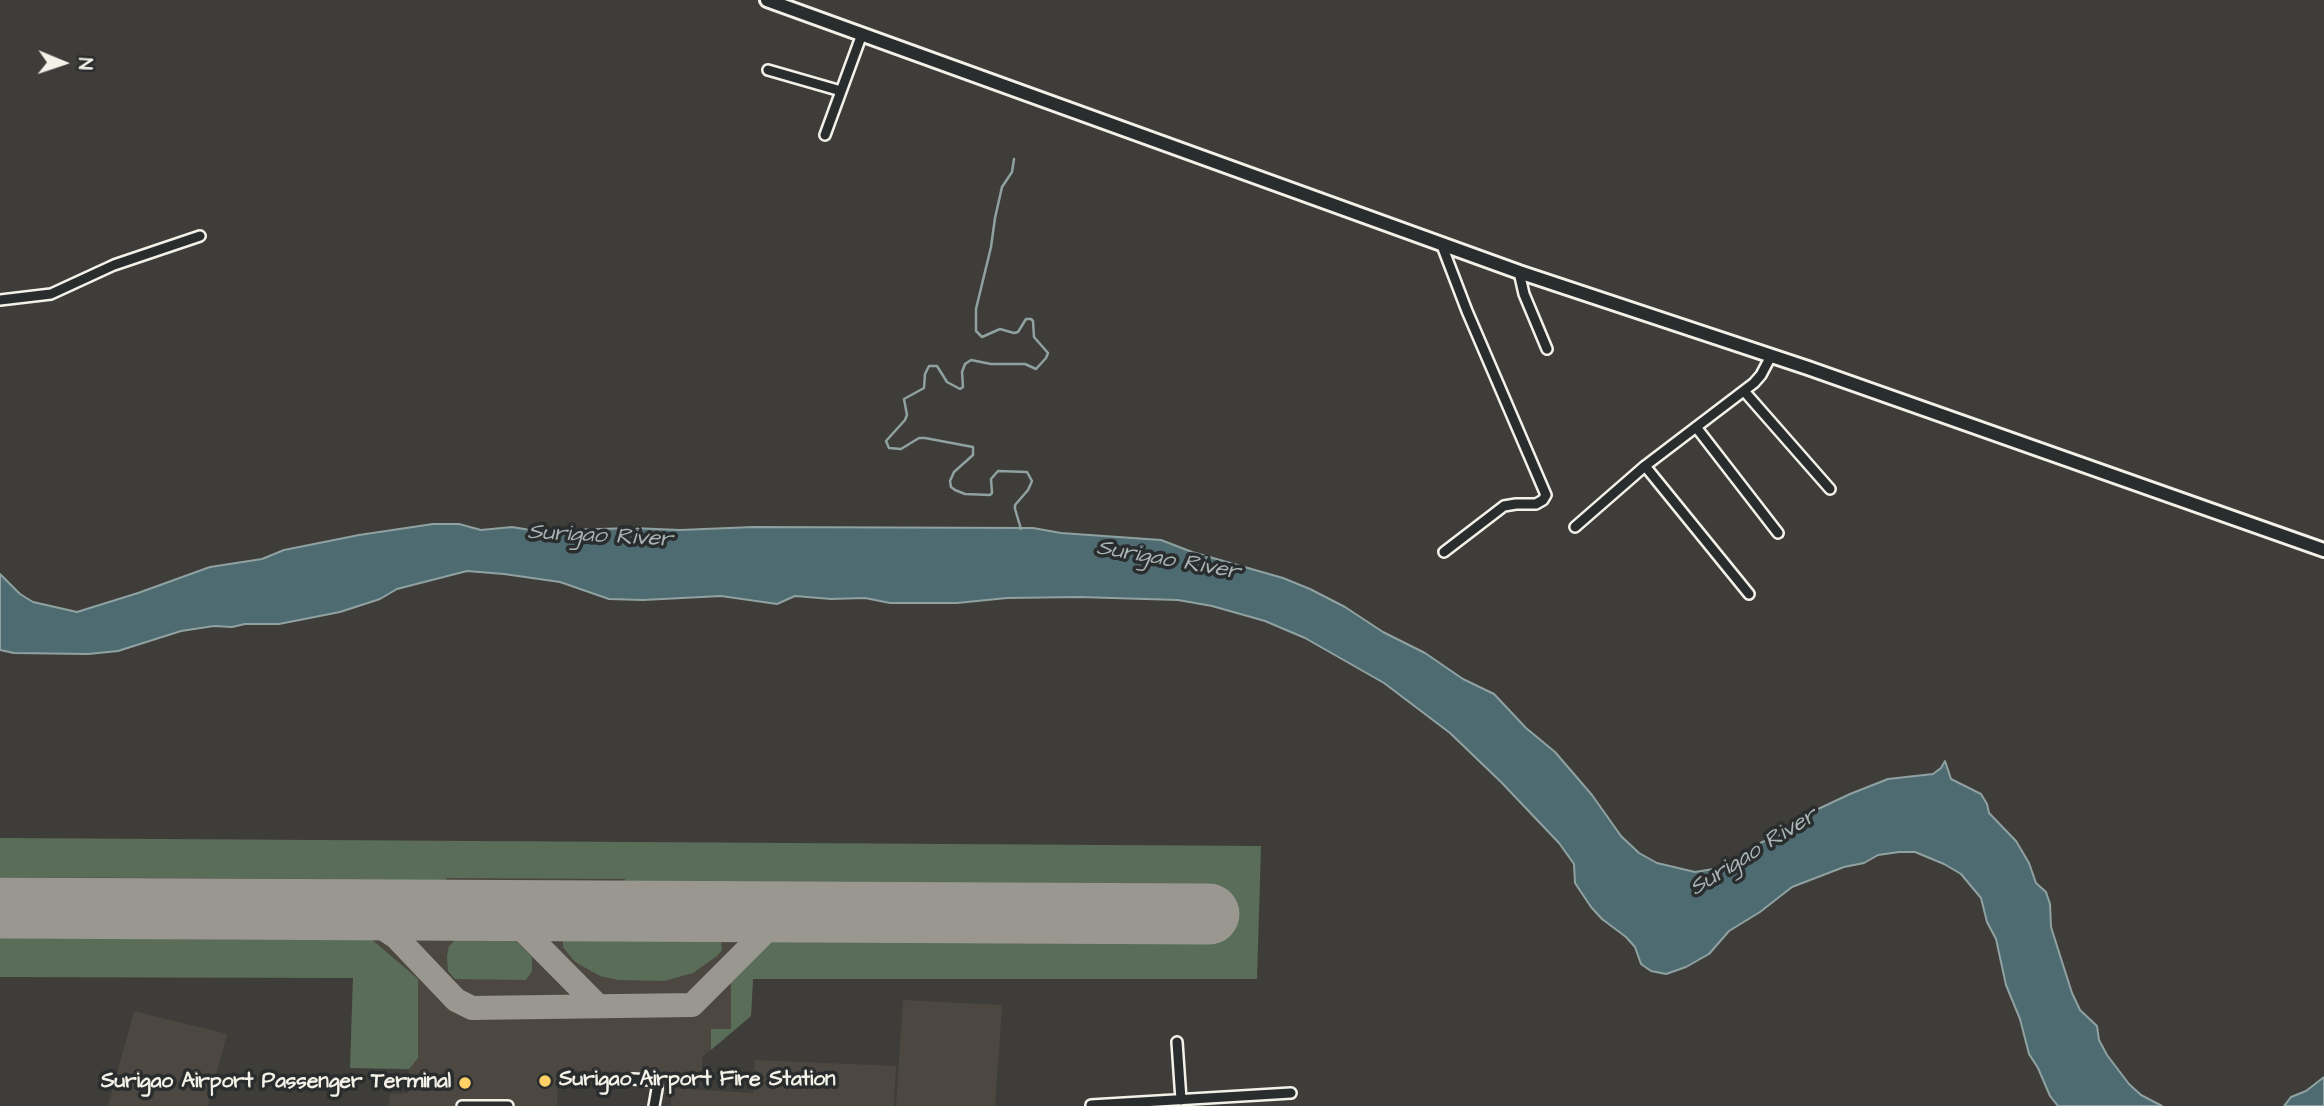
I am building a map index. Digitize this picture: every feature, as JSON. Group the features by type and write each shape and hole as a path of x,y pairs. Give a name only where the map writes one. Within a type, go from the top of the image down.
{"street":[{"path":"767,0 1519,272 1771,356 2324,550"},
{"path":"825,135 862,34"},
{"path":"768,70 841,91"},
{"path":"0,300 51,294 114,265 200,236"},
{"path":"1441,243 1467,311 1546,495 1536,504 1504,506 1444,552"},
{"path":"1519,272 1524,294 1547,349"},
{"path":"1575,527 1645,466 1744,391 1761,375 1771,356"},
{"path":"1744,391 1830,489"},
{"path":"1696,427 1778,533"},
{"path":"1645,466 1749,594"},
{"path":"1177,1042 1181,1100"},
{"path":"633,1079 656,1083 654,1106"},
{"path":"1091,1105 1150,1104 1290,1093"},
{"path":"462,1106 509,1106"}],"shaded area":[{"path":"0,838 1261,846 1257,979 753,979 751,1016 702,1057 702,1075 558,1070 557,1106 388,1106 390,1094 408,1093 409,1070 350,1068 353,978 0,977"},
{"path":"903,1000 1002,1005 995,1106 896,1106"},
{"path":"134,1011 227,1034 208,1106 108,1106"},
{"path":"755,1060 896,1066 894,1106 671,1106 671,1088 753,1093"}],"green space":[{"path":"0,838 1261,846 1257,979 753,979 751,1016 711,1050 711,1029 731,1029 731,981 779,933 1208,936 1208,889 626,886 625,879 446,878 446,889 328,888 327,879 0,877"},
{"path":"329,931 346,931 346,938 370,938 418,979 418,1058 409,1069 350,1068 353,978 0,977 0,938 328,940"},
{"path":"625,933 714,934 721,939 722,950 693,973 664,981 618,980 600,976 575,962 563,947 563,940 625,940"},
{"path":"456,939 514,939 532,957 532,971 526,980 455,979 448,971 447,956 449,946"}],"water":[{"name":"Surigao River","path":"433,524 459,524 481,530 512,527 536,531 753,527 1033,528 1061,533 1161,540 1310,589 1425,653 1463,679 1494,694 1526,728 1555,752 1592,795 1621,836 1639,853 1657,863 1695,872 1720,868 1762,842 1775,838 1814,811 1850,794 1888,779 1933,774 1945,761 1951,779 1981,794 1989,813 2016,841 2029,863 2036,883 2046,892 2050,904 2051,927 2072,993 2080,1010 2097,1026 2099,1040 2107,1055 2129,1084 2141,1095 2162,1106 2058,1106 2050,1096 2029,1054 2020,1019 2006,985 1996,939 1987,922 1981,898 1961,874 1915,852 1878,855 1864,863 1844,867 1792,887 1760,912 1729,931 1709,954 1666,974 1651,971 1641,964 1635,947 1626,937 1591,907 1575,883 1574,864 1559,843 1450,733 1384,683 1305,638 1265,621 1212,606 1178,600 1079,597 1007,598 957,603 890,603 865,598 795,596 777,604 721,596 609,599 560,582 467,571 397,589 380,599 340,612 279,624 214,626 181,631 118,651 88,654 14,653 0,650 0,574 20,594 33,602 77,612 210,567 262,559 284,550 359,535"},
{"path":"2324,1077 2324,1106 2284,1106 2291,1097 2306,1091"}],"waterway":[{"path":"1014,159 1012,172 1002,187 995,218 976,309 976,331 982,337 1000,329 1014,333 1018,332 1026,319 1031,319 1034,337 1048,353 1046,358 1036,369 1025,364 991,364 971,360 965,364 962,372 963,387 960,389 947,382 937,366 929,366 925,374 924,388 904,399 907,415 905,420 886,441 889,448 901,449 919,438 973,447 973,455 954,472 950,481 951,487 965,494 990,495 991,479 998,471 1027,472 1032,481 1015,505 1021,529"}],"taxiway":[{"path":"348,909 396,937 456,1000 472,1008 692,1005 785,912"},
{"path":"503,910 598,1006"}],"runway":[{"path":"0,908 1209,914"}],"place":[{"name":"Surigao Airport Fire Station","path":"545,1081"},
{"name":"Surigao Airport Passenger Terminal","path":"465,1083"}]}
